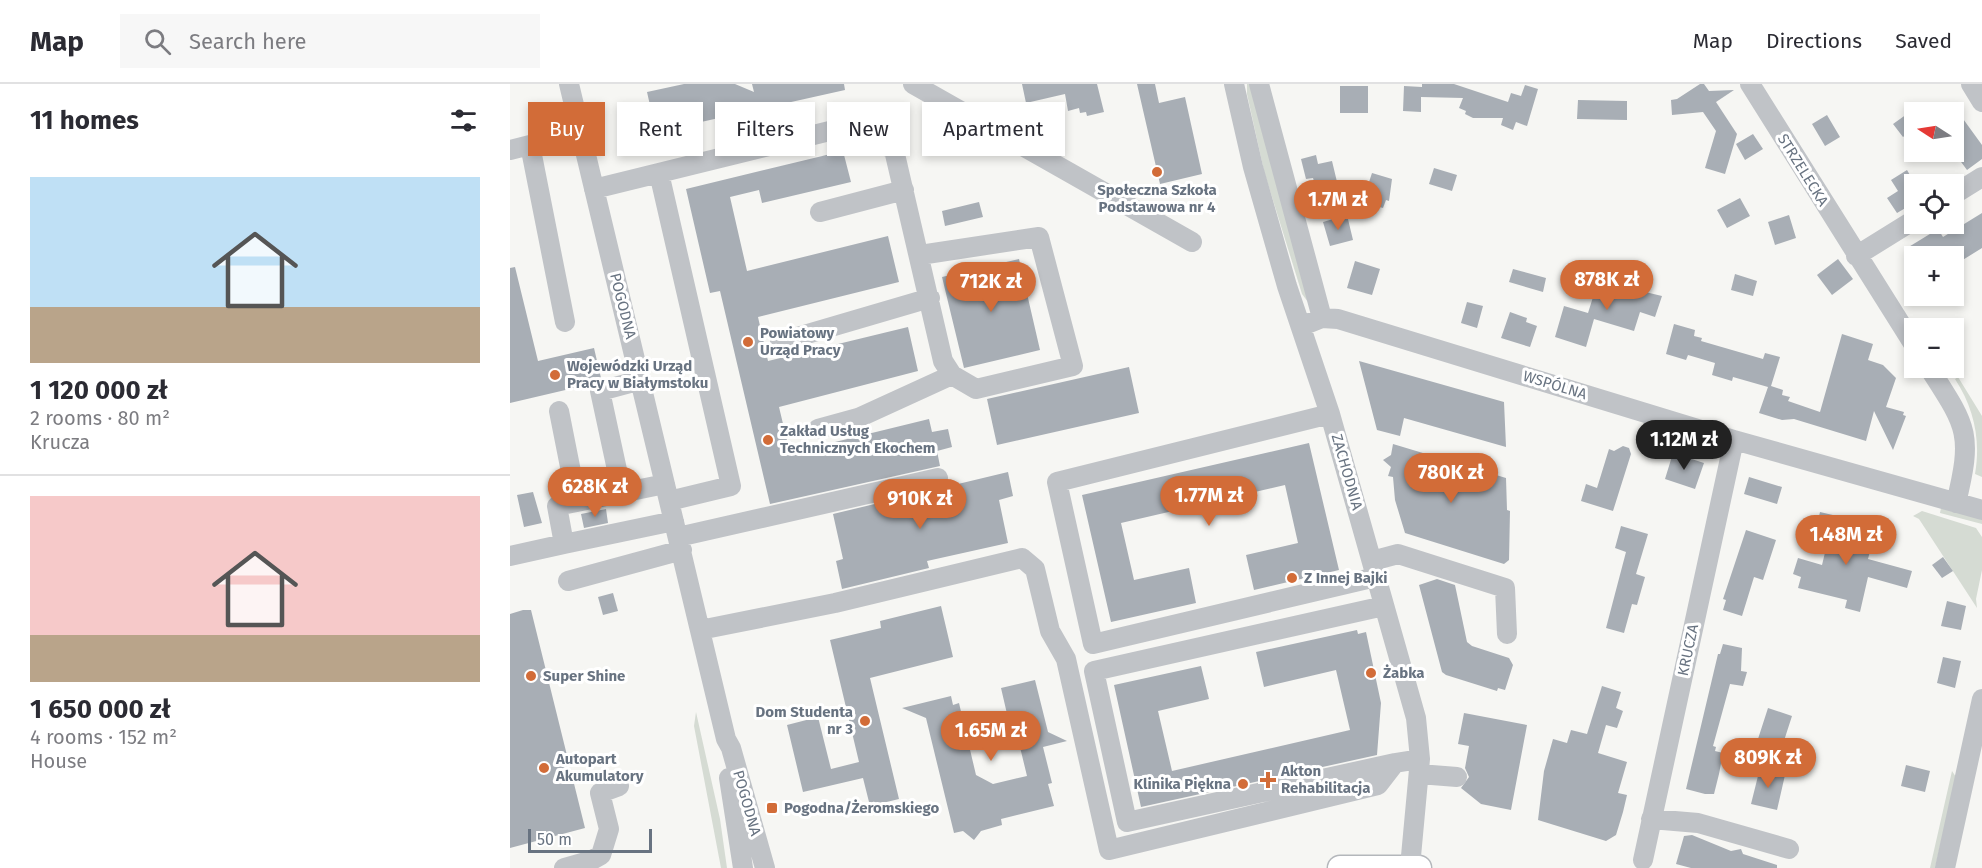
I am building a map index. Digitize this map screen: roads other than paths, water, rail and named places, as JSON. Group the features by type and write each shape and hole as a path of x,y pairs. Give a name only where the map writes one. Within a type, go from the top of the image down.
{"main road":[{"path":"1340,868 1413,868"}],"street":[{"name":"POGODNA","path":"569,84 574,102"},
{"path":"913,84 1192,242"},
{"name":"ZACHODNIA","path":"1234,84 1253,167 1330,414 1416,718 1420,767 1413,868"},
{"path":"1259,84 1322,318 1302,326"},
{"name":"STRZELECKA","path":"1750,84 1904,330"},
{"path":"1971,84 1982,102"},
{"path":"594,189 850,126 894,150 944,361 952,375 976,388 1073,366 1039,237 920,255"},
{"path":"510,150 528,145"},
{"path":"532,156 565,322"},
{"name":"POGODNA","path":"586,156 726,740 731,748 765,868"},
{"path":"564,544 557,506 622,492 667,492 731,486 659,173"},
{"path":"1964,188 1982,177"},
{"path":"820,212 904,189"},
{"path":"1856,256 1904,226"},
{"path":"780,342 930,298"},
{"name":"WSPÓLNA","path":"1322,318 1338,319 1734,440 1982,510"},
{"path":"818,429 858,418 952,375"},
{"path":"1935,378 1955,409 1965,432 1966,455 1956,503"},
{"path":"622,492 600,391 641,380"},
{"path":"559,411 577,502"},
{"path":"1330,414 1057,482 1093,644 1374,569 1398,554 1505,588 1507,634"},
{"name":"KRUCZA","path":"1642,860 1734,440"},
{"path":"510,556 564,544 678,536 938,478"},
{"path":"568,581 678,536"},
{"path":"700,630 835,603 1022,558 1035,569 1050,631 1066,659 1111,859 1377,785 1395,763"},
{"path":"1384,606 1094,671 1127,822 1395,763 1457,777"},
{"path":"1945,868 1982,699"},
{"name":"POGODNA","path":"726,740 724,747 743,868"},
{"path":"564,868 601,855 609,829 600,793 620,786"},
{"path":"1652,819 1698,823 1790,849"}],"place":[{"name":"Społeczna Szkoła Podstawowa nr 4","path":"1157,172"},
{"name":"Powiatowy Urząd Pracy","path":"748,342"},
{"name":"Wojewódzki Urząd Pracy w Białymstoku","path":"555,375"},
{"name":"Zakład Usług Technicznych Ekochem","path":"768,440"},
{"name":"Z Innej Bajki","path":"1292,578"},
{"name":"Żabka","path":"1371,673"},
{"name":"Super Shine","path":"531,676"},
{"name":"Dom Studenta nr 3","path":"865,721"},
{"name":"Autopart Akumulatory","path":"544,768"},
{"name":"Akton Rehabilitacja","path":"1268,780"},
{"name":"Klinika Piękna","path":"1243,784"},
{"name":"Pogodna/Żeromskiego","path":"772,808"}]}
